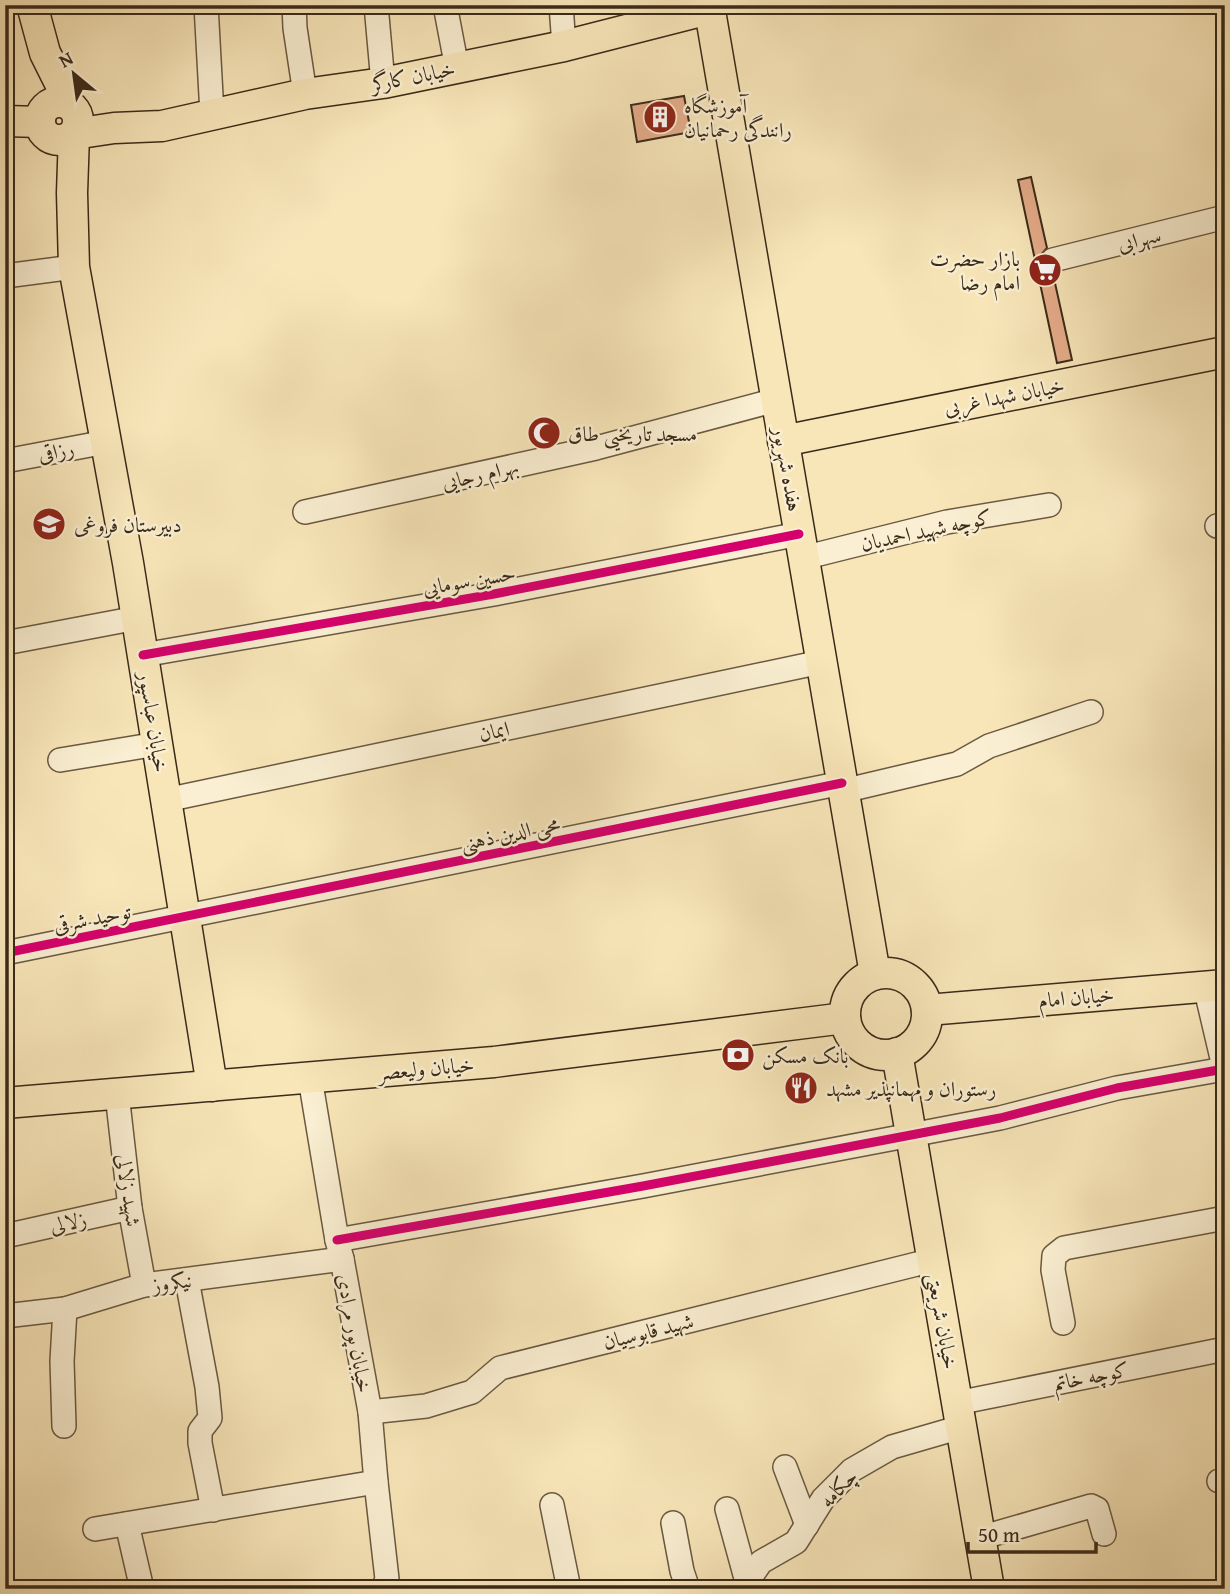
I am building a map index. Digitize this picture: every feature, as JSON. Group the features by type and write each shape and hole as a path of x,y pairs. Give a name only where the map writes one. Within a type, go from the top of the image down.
{"main road":[{"name":"خیابان عباسپور","path":"32,5 45,53 72,193 74,267 137,618 212,1086"},
{"name":"خیابان کارگر","path":"57,118 114,128 162,125 305,93 383,83 564,46 709,7"},
{"name":"هفده شهریور","path":"709,7 875,974"},
{"path":"5,121 57,118"},
{"name":"خیابان شهدا غربی","path":"783,441 1225,352"},
{"path":"875,974 903,976 915,985 923,996 927,1010 923,1032 917,1042 897,1054 883,1055 857,1044 849,1032 845,1018 849,996 856,986 875,974"},
{"name":"خیابان امام","path":"927,1010 1215,986"},
{"name":"خیابان ولیعصر","path":"5,1103 494,1062 845,1018"},
{"name":"خیابان شریعتی","path":"897,1054 989,1589"}],"street":[{"path":"206,5 212,114"},
{"path":"294,5 305,93"},
{"path":"376,5 383,83"},
{"path":"445,5 457,68"},
{"path":"561,5 564,46"},
{"name":"سهرابی","path":"1053,260 1225,217"},
{"path":"5,276 74,267"},
{"name":"بهرام رجایی","path":"305,512 596,448 776,400"},
{"name":"رزاقی","path":"5,461 106,442"},
{"name":"کوچه شهید احمدیان","path":"801,546 1049,505"},
{"name":"حسین سومایی","path":"143,654 494,594 801,546"},
{"path":"5,643 137,618"},
{"name":"ایمان","path":"166,800 821,662"},
{"name":"محی الدین ذهنی","path":"185,918 957,764 989,746 1091,712"},
{"path":"60,760 157,744"},
{"name":"توحید شرقی","path":"5,953 185,918"},
{"path":"1215,986 1225,1070"},
{"name":"نیکروز","path":"5,1316 65,1309 144,1285 187,1280 339,1250 629,1188 1000,1118 1117,1088 1225,1070"},
{"name":"خیابان پور مرادی","path":"310,1078 370,1412 387,1579 383,1589"},
{"name":"شهید زلالی","path":"117,1094 130,1209 144,1285"},
{"name":"زلالی","path":"5,1236 130,1209"},
{"path":"1063,1323 1053,1270 1055,1256 1064,1248 1225,1217"},
{"name":"شهید قابوسیان","path":"370,1412 426,1406 472,1392 500,1368 933,1261"},
{"path":"187,1280 207,1387 210,1418 200,1431 200,1443 214,1510"},
{"path":"64,1426 62,1361 65,1309"},
{"name":"کوچه خاتم","path":"959,1415 1225,1349"},
{"name":"چکامه","path":"745,1585 761,1562 796,1542 823,1499 852,1470 892,1447 959,1415"},
{"path":"785,1467 807,1525"},
{"path":"95,1529 376,1482"},
{"path":"552,1505 569,1589"},
{"path":"981,1538 1091,1506 1097,1509 1104,1534"},
{"path":"727,1508 745,1585"},
{"path":"673,1523 688,1589"},
{"path":"127,1524 142,1589"}],"building":[{"name":"آموزشگاه رانندگی رحمانیان","path":"684,96 691,132 637,142 631,105"},
{"name":"بازار حضرت امام رضا","path":"1031,177 1047,248 1040,256 1039,263 1043,270 1053,274 1072,360 1057,363 1018,180"}],"cycle path":[{"path":"143,655 494,594 799,534"},
{"path":"5,953 842,783"},
{"path":"337,1240 643,1186 1000,1118 1117,1088 1224,1069"}],"place":[{"name":"آموزشگاه رانندگی رحمانیان","path":"660,117"},
{"name":"بازار حضرت امام رضا","path":"1045,270"},
{"name":"مسجد تاریخیی طاق","path":"544,433"},
{"name":"دبیرستان فروغی","path":"49,524"},
{"name":"بانک مسکن","path":"738,1055"},
{"name":"رستوران و مهمانپذیر مشهد","path":"801,1088"}]}
